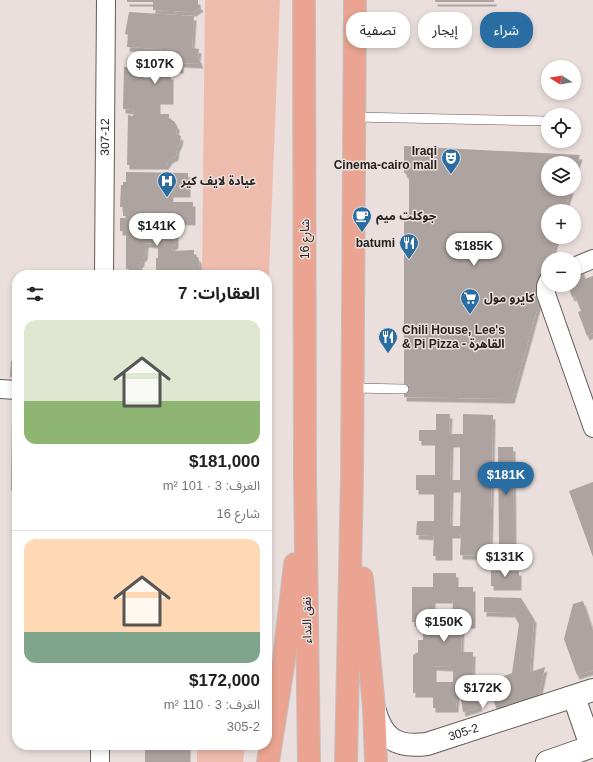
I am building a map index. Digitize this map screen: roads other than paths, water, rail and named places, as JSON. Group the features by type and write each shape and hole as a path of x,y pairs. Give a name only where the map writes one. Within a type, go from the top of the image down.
{"main road":[{"name":"شارع 16","path":"304,0 305,477"},
{"path":"346,762 352,477 355,0"},
{"path":"272,736 284,659 305,477"},
{"name":"نفق النداء","path":"305,477 309,762"},
{"path":"352,477 374,708 376,762"},
{"path":"268,762 270,750"}],"street":[{"name":"307-12","path":"104,270 106,0"},
{"path":"581,265 593,259"},
{"path":"546,292 593,428"},
{"path":"0,390 12,390"},
{"path":"547,762 592,748 584,694"},
{"name":"305-2","path":"374,708 380,724 391,739 404,745 416,746 427,744 584,694"},
{"path":"100,750 100,762"}],"lane":[{"path":"354,118 541,121"},
{"path":"352,388 404,389"}],"place":[{"name":"Iraqi Cinema-cairo mall","path":"451,175"},
{"name":"عيادة لايف كير","path":"167,198"},
{"name":"جوكلت ميم","path":"362,233"},
{"name":"batumi","path":"409,260"},
{"name":"كايرو مول","path":"470,315"},
{"name":"Chili House, Lee's & Pi Pizza - القاهرة","path":"388,354"}]}
